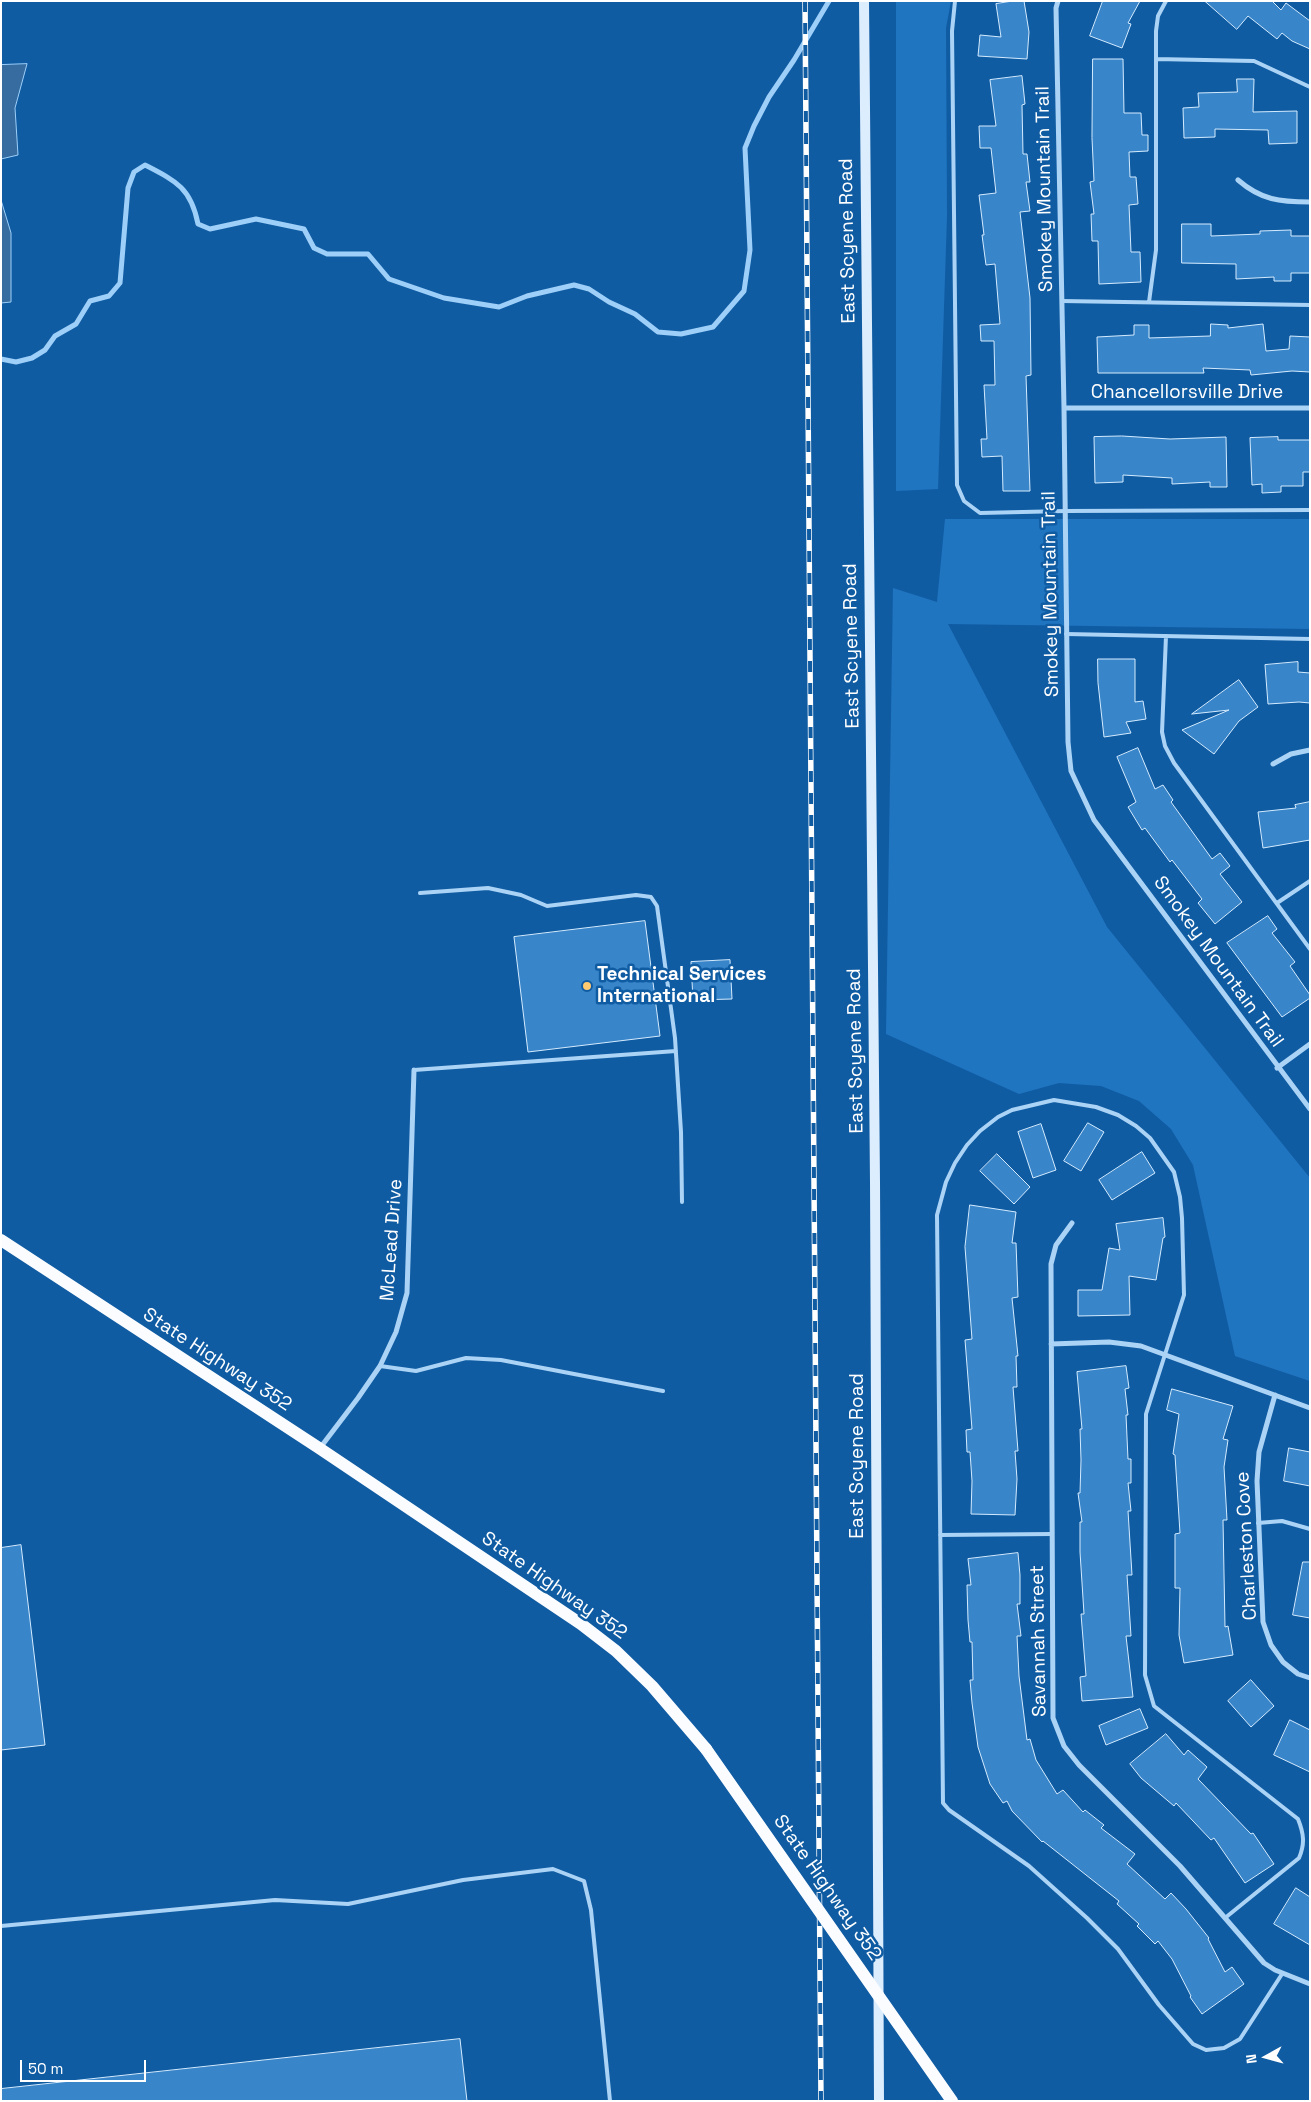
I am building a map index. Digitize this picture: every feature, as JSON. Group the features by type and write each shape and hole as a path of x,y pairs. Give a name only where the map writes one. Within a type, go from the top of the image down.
{"main road":[{"name":"State Highway 352","path":"1,1240 319,1448 581,1624 616,1651 652,1686 706,1749 952,2101"}],"street":[{"name":"East Scyene Road","path":"864,1 875,1181 879,2101"},
{"name":"Smokey Mountain Trail","path":"1058,1 1056,18 1064,408 1066,634 1068,742 1071,771 1087,807 1277,1068 1310,1109"},
{"path":"1238,180 1251,191 1261,196 1294,202 1310,202"},
{"name":"Chancellorsville Drive","path":"1064,408 1310,408"},
{"path":"1273,764 1291,754 1310,750"},
{"path":"1277,1068 1310,1044"},
{"name":"McLead Drive","path":"319,1448 380,1366 396,1332 407,1293 414,1070"},
{"name":"Savannah Street","path":"1072,1223 1056,1245 1052,1264 1053,1718 1057,1731 1064,1746 1079,1765 1180,1866 1264,1963 1282,1974 1310,1984"},
{"path":"1051,1344 1109,1342 1141,1346 1310,1408"},
{"name":"Charleston Cove","path":"1274,1395 1259,1452 1256,1481 1263,1622 1271,1645 1283,1662 1298,1674 1310,1678"}],"lane":[{"path":"955,1 952,31 958,485 964,500 980,513 1310,510"},
{"path":"1149,302 1156,250 1156,59 1158,16 1166,1"},
{"path":"1156,59 1254,62 1310,88"},
{"path":"1062,301 1310,305"},
{"path":"1066,634 1310,639"},
{"path":"1166,636 1162,732 1165,746 1174,763 1310,949"},
{"path":"1277,903 1310,880"},
{"path":"420,893 488,888 521,894 547,906 636,895 651,897 658,906 676,1051 681,1132 682,1202"},
{"path":"414,1070 676,1051"},
{"path":"1225,1918 1299,1858 1303,1847 1304,1833 1298,1819 1154,1706 1145,1675 1146,1414 1184,1294 1185,1275 1180,1197 1174,1172 1150,1138 1136,1126 1118,1115 1071,1102 1054,1100 1031,1105 998,1117 980,1130 966,1145 946,1182 938,1215 943,1803 949,1810 1029,1866 1087,1918 1118,1949 1159,2005 1193,2044 1206,2050 1224,2048 1240,2039 1282,1974"},
{"path":"380,1366 416,1371 466,1358 501,1360 663,1391"},
{"path":"1258,1523 1282,1521 1310,1529"},
{"path":"940,1535 1052,1534"},
{"path":"1,1926 275,1900 348,1904 463,1880 554,1869 584,1881 591,1910 610,2101"}],"shaded area":[{"path":"896,1 951,1 946,28 947,216 938,489 896,491"},
{"path":"27,64 15,108 18,155 1,159 1,65"},
{"path":"1,200 11,233 11,302 1,303"},
{"path":"945,519 1310,519 1310,629 948,624 1107,927 1310,1178 1310,1381 1235,1356 1193,1165 1171,1129 1139,1101 1101,1086 1059,1083 1019,1094 886,1034 893,588 937,602"}],"building":[{"path":"1024,1 1029,32 1027,59 978,56 980,35 1001,37 996,4"},
{"path":"1103,1 1140,1 1128,23 1131,24 1122,48 1090,36"},
{"path":"1205,1 1272,1 1281,10 1286,3 1310,21 1310,49 1292,41 1282,33 1277,39 1248,16 1237,29"},
{"path":"1093,59 1123,59 1124,113 1141,113 1142,135 1148,135 1148,151 1129,152 1130,177 1136,177 1138,204 1129,205 1131,252 1140,252 1141,282 1099,284 1098,241 1092,241 1091,214 1094,214 1090,182 1094,181 1092,138"},
{"path":"1022,76 1025,104 1022,105 1023,154 1027,154 1030,182 1026,182 1030,211 1020,212 1030,298 1031,375 1026,376 1030,491 1003,491 1002,456 982,457 981,439 987,439 984,385 995,385 994,341 981,341 980,325 1000,324 995,264 986,265 979,195 996,193 991,148 980,148 979,126 996,126 990,80"},
{"path":"1237,79 1254,79 1253,112 1297,111 1297,143 1269,144 1268,130 1215,129 1215,137 1184,138 1183,108 1199,107 1198,93 1237,92"},
{"path":"1182,224 1211,224 1211,236 1260,234 1260,231 1291,230 1291,236 1310,236 1310,273 1291,273 1291,281 1274,281 1274,277 1236,279 1236,264 1182,263"},
{"path":"1211,324 1228,325 1228,328 1263,324 1266,351 1289,349 1290,336 1310,337 1310,372 1292,371 1251,375 1250,370 1203,368 1204,373 1098,373 1097,337 1134,335 1134,325 1149,325 1149,338 1210,336"},
{"path":"1122,436 1170,439 1226,437 1227,487 1210,487 1210,482 1172,484 1172,478 1123,475 1123,482 1095,483 1094,437"},
{"path":"1278,437 1278,440 1310,440 1310,472 1303,472 1303,486 1281,486 1281,492 1262,493 1262,484 1252,485 1250,438"},
{"path":"1098,659 1135,659 1135,702 1143,701 1146,719 1126,722 1131,733 1104,737 1098,683"},
{"path":"1298,662 1298,672 1310,673 1310,703 1268,704 1265,665"},
{"path":"1239,680 1258,707 1239,721 1214,754 1182,730 1229,710 1192,714"},
{"path":"1138,748 1155,789 1163,785 1173,800 1171,802 1212,859 1220,853 1230,866 1220,874 1242,902 1215,924 1198,903 1202,899 1172,860 1170,862 1145,828 1142,830 1128,807 1136,802 1117,757"},
{"path":"1310,802 1310,840 1263,848 1258,812 1296,808 1295,805"},
{"path":"1268,916 1277,929 1272,933 1295,962 1290,966 1310,995 1310,998 1282,1017 1227,943"},
{"name":"Technical Services International","path":"645,921 660,1036 528,1052 514,937"},
{"path":"730,960 732,999 693,1000 691,962"},
{"path":"1088,1123 1104,1132 1081,1171 1064,1161"},
{"path":"1041,1124 1056,1170 1033,1178 1018,1132"},
{"path":"1142,1152 1155,1173 1112,1200 1099,1180"},
{"path":"997,1154 1030,1187 1014,1204 980,1171"},
{"path":"970,1205 1016,1212 1012,1243 1016,1243 1018,1297 1012,1298 1018,1356 1016,1356 1017,1387 1013,1387 1018,1451 1015,1451 1017,1479 1015,1515 971,1514 972,1481 970,1452 967,1452 966,1430 972,1429 965,1340 972,1339 965,1247"},
{"path":"1163,1218 1165,1237 1163,1238 1156,1280 1129,1276 1130,1315 1078,1316 1078,1290 1102,1290 1109,1248 1120,1250 1116,1224"},
{"path":"1126,1366 1129,1388 1125,1389 1128,1415 1126,1415 1128,1459 1131,1459 1131,1483 1128,1483 1131,1511 1128,1511 1132,1575 1127,1575 1131,1636 1126,1636 1133,1697 1082,1701 1080,1677 1086,1676 1081,1614 1084,1614 1080,1552 1080,1522 1082,1522 1078,1493 1080,1493 1080,1429 1082,1429 1077,1372"},
{"path":"1172,1389 1233,1406 1223,1439 1228,1440 1224,1467 1227,1520 1223,1520 1225,1627 1228,1626 1233,1655 1184,1663 1179,1635 1180,1588 1175,1588 1175,1534 1180,1533 1175,1455 1173,1454 1179,1414 1167,1410"},
{"path":"1289,1448 1310,1452 1310,1486 1284,1481"},
{"path":"21,1545 45,1745 1,1750 1,1548"},
{"path":"1018,1553 1020,1604 1017,1604 1021,1636 1017,1636 1019,1676 1027,1740 1030,1739 1036,1760 1057,1794 1063,1790 1083,1812 1085,1810 1104,1825 1101,1828 1135,1854 1127,1864 1165,1899 1171,1893 1209,1938 1225,1972 1232,1967 1244,1984 1202,2014 1190,1997 1172,1959 1158,1941 1155,1944 1137,1926 1139,1924 1117,1904 1119,1901 1042,1842 1012,1811 1007,1801 1003,1803 990,1784 978,1747 972,1703 970,1680 973,1680 972,1642 970,1642 968,1620 967,1585 971,1585 968,1559"},
{"path":"1303,1562 1310,1562 1310,1618 1293,1615"},
{"path":"1251,1680 1274,1706 1251,1727 1228,1701"},
{"path":"1140,1709 1148,1728 1106,1745 1099,1726"},
{"path":"1290,1720 1310,1730 1310,1772 1274,1755"},
{"path":"1166,1734 1184,1755 1188,1750 1207,1767 1198,1779 1251,1834 1253,1833 1274,1864 1245,1883 1214,1838 1211,1840 1176,1803 1174,1806 1141,1778 1130,1764"},
{"path":"1296,1888 1310,1897 1310,1945 1274,1924"},
{"path":"460,2039 467,2101 1,2101 1,2089"}],"waterway":[{"path":"1,359 16,362 32,358 45,350 55,336 76,324 90,301 109,296 120,283 128,188 134,172 145,165 181,187 191,202 198,224 210,229 256,219 304,229 314,248 327,254 368,254 389,279 444,298 499,307 527,296 574,285 589,289 609,302 635,314 658,332 681,334 713,327 744,291 750,250 745,148 769,97 794,60 829,1"}],"railway":[{"path":"805,1 821,2101"}],"place":[{"name":"Technical Services International","path":"587,986"}]}
